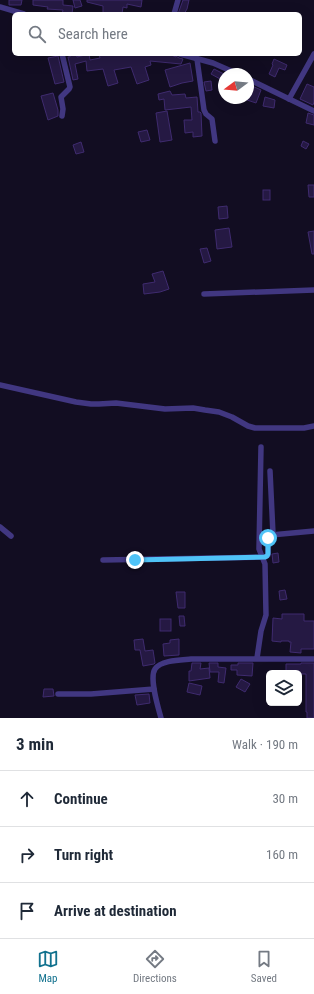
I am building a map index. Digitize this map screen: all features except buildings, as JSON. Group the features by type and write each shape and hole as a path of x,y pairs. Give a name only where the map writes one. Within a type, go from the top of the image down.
{"street":[{"path":"175,12 178,0"},
{"path":"0,7 17,12"},
{"path":"289,99 314,54"},
{"path":"62,116 63,109 61,96 69,89 70,85 63,56"},
{"path":"188,56 224,68"},
{"path":"197,58 204,110 213,121 215,141"},
{"path":"254,82 314,111"},
{"path":"204,294 314,290"},
{"path":"0,386 91,404 116,404 165,409 193,408 218,412 255,428 304,428 314,426"},
{"path":"257,658 261,631 266,615 265,564 259,548 261,447"},
{"path":"270,471 273,534"},
{"path":"0,527 11,536"},
{"path":"103,560 266,557 268,555 268,538 273,534 314,531"},
{"path":"160,718 154,689 154,672 158,666 162,664 183,660 257,658 314,659"},
{"path":"58,694 91,694 154,689"}],"route":[{"path":"135,560 265,557 268,554 268,538"}]}
